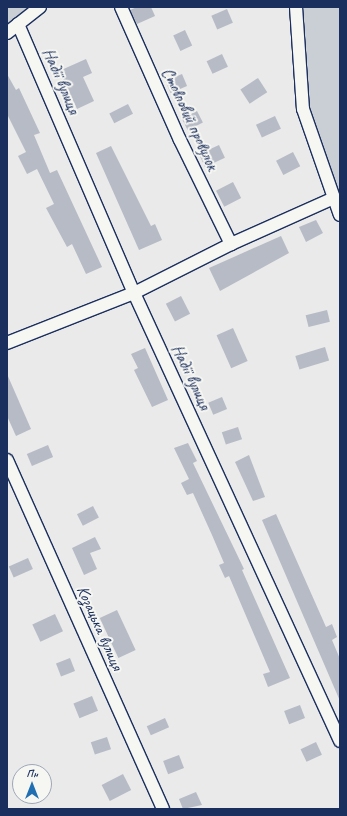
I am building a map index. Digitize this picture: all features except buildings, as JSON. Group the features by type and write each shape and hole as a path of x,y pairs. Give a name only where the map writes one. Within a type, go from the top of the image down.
{"street":[{"path":"7,33 40,7"},
{"name":"Стовповий провулок","path":"121,7 180,140 231,244"},
{"path":"296,7 303,109 340,215"},
{"name":"Надії вулиця","path":"18,24 134,293 340,741"},
{"path":"7,343 134,293 231,244 334,198"},
{"name":"Козацька вулиця","path":"7,460 163,809"}],"shaded area":[{"path":"7,7 40,7 7,33"},
{"path":"296,7 340,7 340,215 303,109"}]}
